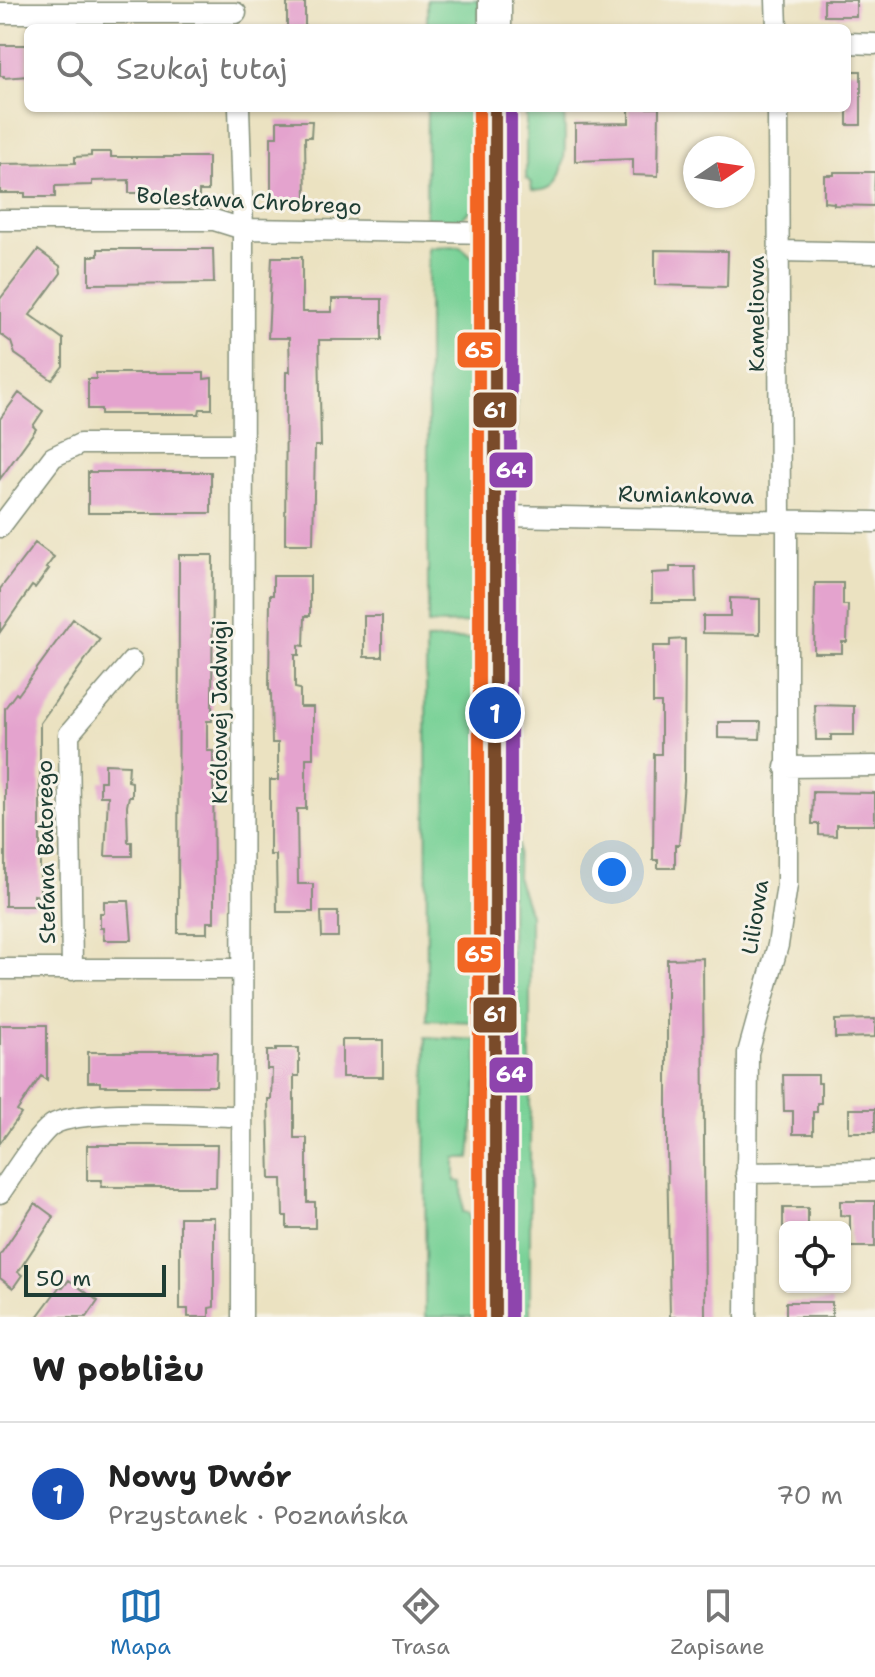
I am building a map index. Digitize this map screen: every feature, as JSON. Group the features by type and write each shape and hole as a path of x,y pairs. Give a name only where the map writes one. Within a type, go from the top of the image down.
{"main road":[{"path":"495,0 495,24"},
{"path":"495,112 495,1317"}],"street":[{"path":"776,0 777,24"},
{"path":"0,13 37,6 236,14"},
{"path":"851,43 875,44"},
{"name":"Królowej Jadwigi","path":"239,112 243,229 242,1317"},
{"name":"Kameliowa","path":"778,112 783,520"},
{"name":"Bolesława Chrobrego","path":"3,224 214,220 243,229 495,233"},
{"path":"781,251 875,253"},
{"path":"0,527 53,457 71,447 87,444 243,444"},
{"name":"Rumiankowa","path":"496,516 875,522"},
{"name":"Liliowa","path":"746,1317 748,1053 778,945 787,885 783,520"},
{"name":"Stefana Batorego","path":"72,970 69,734 132,661"},
{"path":"785,767 875,766"},
{"path":"0,969 242,969"},
{"path":"0,1193 46,1130 61,1121 100,1115 241,1116"},
{"path":"746,1173 875,1171"}],"green space":[{"path":"427,0 479,0 479,24 427,24"},
{"path":"427,112 479,112 479,198 461,219 426,219"},
{"path":"526,112 564,112 565,147 561,173 555,183 545,189 532,190 526,178"},
{"path":"517,227 516,476 513,470 514,231"},
{"path":"460,246 477,261 476,623 428,624 428,247"},
{"path":"473,639 479,647 478,1016 473,1022 427,1020 426,640"},
{"path":"519,788 517,877 530,915 530,1317 512,1317 511,879"},
{"path":"426,1037 477,1040 477,1083 470,1158 455,1158 455,1181 462,1182 463,1212 469,1213 478,1262 478,1317 425,1317"}],"building":[{"path":"824,0 856,0 856,16 824,16"},
{"path":"287,3 305,3 305,24 287,24"},
{"path":"0,45 24,45 24,76 0,76"},
{"path":"851,71 861,71 861,125 847,125 847,112 851,112"},
{"path":"629,112 659,112 658,176 633,175 633,159 575,161 575,124 629,123"},
{"path":"277,121 312,121 311,137 305,137 306,202 271,202 271,137 277,137"},
{"path":"91,152 111,152 111,157 208,157 208,191 199,191 199,197 138,198 138,193 129,193 129,180 55,186 55,197 0,193 0,164 75,163 75,157 91,156"},
{"path":"834,172 875,172 874,206 824,202 824,175 834,175"},
{"path":"98,249 213,249 214,283 89,284 89,256 98,256"},
{"path":"38,250 60,266 61,273 30,315 63,339 63,366 52,380 15,354 11,342 0,334 0,299"},
{"path":"655,250 728,251 727,287 655,285"},
{"path":"272,257 302,257 302,312 332,312 332,299 382,299 382,340 319,340 321,446 315,446 313,544 285,544 289,338 268,338"},
{"path":"96,373 204,373 204,379 212,378 212,409 200,409 199,414 101,414 101,409 88,409 88,379 96,379"},
{"path":"19,393 43,411 33,426 36,429 0,479 0,419"},
{"path":"88,472 211,472 211,513 88,513"},
{"path":"35,543 54,557 46,568 49,569 35,588 32,586 0,632 0,589"},
{"path":"179,555 213,555 212,721 207,721 207,751 213,751 214,922 207,922 207,933 178,933"},
{"path":"670,567 695,567 696,602 652,602 652,573 670,572"},
{"path":"273,576 310,576 310,616 305,616 304,646 299,645 299,655 295,655 295,688 300,689 300,707 313,707 313,758 306,758 306,809 297,809 298,884 313,884 313,912 277,912 276,855 270,855 270,780 278,780 278,743 272,743 269,690"},
{"path":"815,583 843,583 843,605 848,605 847,642 842,642 842,653 814,653"},
{"path":"730,598 760,599 760,634 703,633 703,616 730,616"},
{"path":"364,616 382,616 382,657 364,657"},
{"path":"73,619 100,639 40,723 40,896 34,895 34,906 5,906 5,708 16,693 18,695"},
{"path":"685,639 684,781 679,845 675,845 675,868 658,868 658,860 653,860 654,754 661,754 661,703 653,703 653,646 670,646 670,640"},
{"path":"815,705 854,706 854,735 831,735 831,740 816,740"},
{"path":"718,722 761,722 760,739 718,738"},
{"path":"105,764 129,765 128,781 132,782 132,796 129,796 127,806 128,842 132,842 132,856 105,856 108,796 100,796 100,781 105,781"},
{"path":"813,792 875,793 875,825 836,825 836,836 819,835 819,824 812,824"},
{"path":"104,901 129,901 132,940 104,940 100,913 104,913"},
{"path":"321,912 338,912 338,937 322,937"},
{"path":"703,958 705,1317 670,1317 667,959"},
{"path":"875,1019 875,1037 835,1038 835,1020"},
{"path":"0,1025 47,1025 47,1080 41,1076 17,1111 21,1114 0,1143"},
{"path":"342,1040 383,1040 383,1077 342,1077"},
{"path":"276,1048 299,1048 299,1076 294,1076 294,1138 307,1138 307,1202 315,1202 315,1228 287,1228 287,1216 283,1216 282,1179 270,1179 268,1099 271,1099 272,1069 267,1069 267,1051 276,1051"},
{"path":"88,1052 217,1052 216,1086 100,1086 100,1082 88,1082"},
{"path":"783,1075 818,1075 821,1103 817,1103 817,1112 813,1112 813,1134 793,1134 793,1111 784,1111"},
{"path":"849,1109 875,1109 875,1132 849,1132"},
{"path":"87,1145 217,1145 216,1187 101,1187 102,1180 87,1180"},
{"path":"840,1201 875,1201 875,1247 851,1247 850,1216 840,1215"},
{"path":"35,1203 54,1217 18,1272 22,1275 13,1288 0,1278 0,1255"},
{"path":"783,1208 808,1208 808,1221 783,1221"},
{"path":"180,1217 214,1217 214,1307 209,1308 209,1317 188,1317 188,1309 180,1309"},
{"path":"69,1280 98,1301 87,1317 37,1317 60,1286 63,1288"},
{"path":"786,1302 832,1302 832,1317 786,1317"}],"transit line":[{"name":"65","path":"479,112 479,1317"},
{"name":"61","path":"495,112 495,1317"},
{"name":"64","path":"511,112 511,1317"}],"place":[{"name":"Nowy Dwór","path":"495,713"}]}
